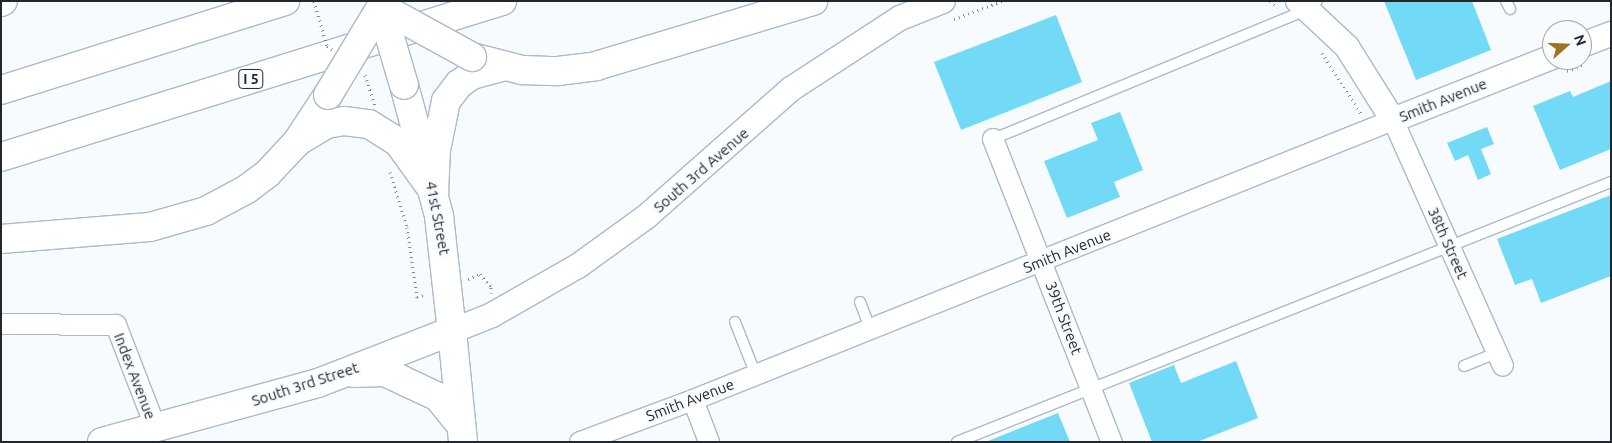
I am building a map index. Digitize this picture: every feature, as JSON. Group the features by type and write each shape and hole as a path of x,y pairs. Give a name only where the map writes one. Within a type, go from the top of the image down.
{"main road":[{"path":"1,90 285,1"},
{"name":"I 5","path":"1,157 502,1"},
{"path":"297,142 328,95 379,3 472,56 501,67 550,71 596,66 813,1"},
{"name":"41st Street","path":"379,3 434,192 445,253 462,434"},
{"path":"434,192 436,150 446,101 459,84 472,75 501,67"},
{"path":"1,239 150,227 180,221 206,211 247,189 297,142 327,124 344,121 369,124 398,142 434,192"},
{"name":"South 3rd Street","path":"155,426 343,373 452,332"},
{"path":"343,373 385,372 438,397 462,434"},
{"path":"102,442 155,426"}],"street":[{"name":"South 3rd Avenue","path":"452,332 492,315 578,266 648,216 791,89 900,18 943,1"},
{"path":"1308,4 1348,48 1393,120"},
{"path":"1592,41 1611,34"},
{"name":"Smith Avenue","path":"580,442 606,437 693,400 1542,61"},
{"name":"38th Street","path":"1393,120 1500,359"},
{"name":"39th Street","path":"993,138 1112,442"},
{"name":"Index Avenue","path":"1,324 116,325 155,426"},
{"path":"693,400 709,442"}],"lane":[{"path":"993,138 1308,4"},
{"path":"957,442 1092,390 1611,182"},
{"path":"860,302 871,330"},
{"path":"735,322 756,375"},
{"path":"1464,366 1500,359"}],"building":[{"path":"1384,1 1472,1 1491,50 1416,80"},
{"path":"1056,15 1082,82 961,130 934,62"},
{"path":"1611,81 1611,149 1560,170 1533,106 1570,91 1573,97"},
{"path":"1120,112 1143,170 1114,182 1120,197 1067,218 1044,161 1098,140 1091,123"},
{"path":"1487,127 1494,144 1481,149 1491,174 1478,180 1468,155 1455,161 1447,143"},
{"path":"1611,195 1611,276 1541,303 1532,279 1515,285 1497,239"},
{"path":"1236,361 1258,418 1197,442 1152,442 1129,383 1174,365 1181,383"},
{"path":"1058,413 1070,442 988,442 988,441"}]}
